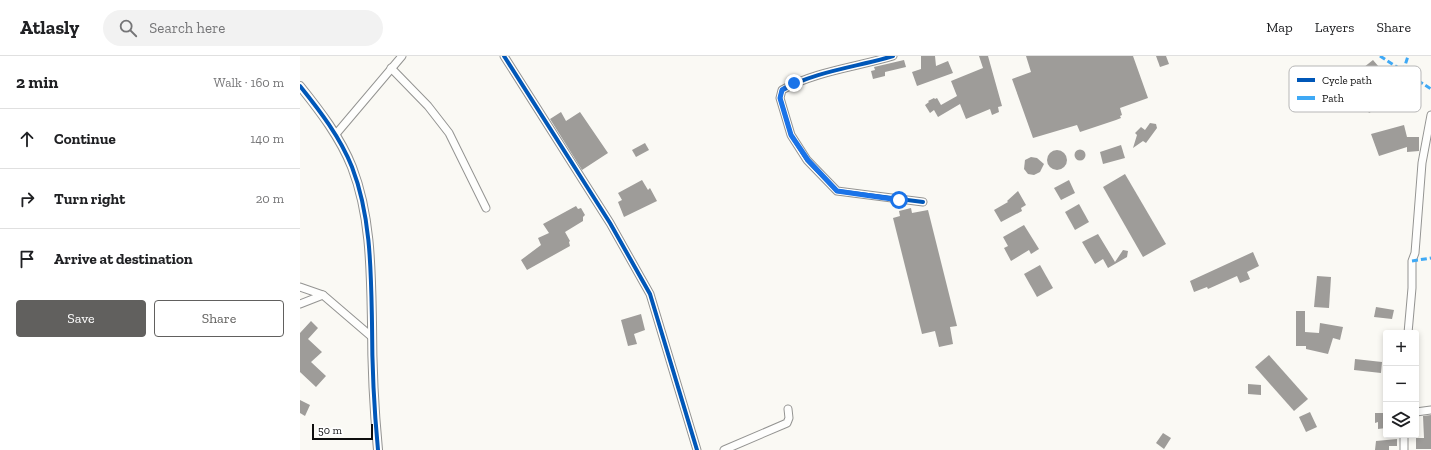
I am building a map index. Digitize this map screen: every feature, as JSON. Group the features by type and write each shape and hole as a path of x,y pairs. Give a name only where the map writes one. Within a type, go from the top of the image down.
{"street":[{"path":"336,134 402,56"},
{"path":"504,56 610,223 650,294 697,450"},
{"path":"893,56 863,62 794,83 782,90 780,98 791,135 808,160 837,191 923,202"},
{"path":"392,68 428,106 449,133 486,208"},
{"path":"300,86 336,134 352,168 363,205 368,232 378,450"},
{"path":"1408,330 1412,288 1412,261 1415,253 1422,163 1431,115"},
{"path":"300,287 323,296 372,337"},
{"path":"300,304 323,296"},
{"path":"724,450 786,423 789,418 788,409"},
{"path":"1419,412 1431,410"},
{"path":"1404,438 1404,450"}],"building":[{"path":"921,56 935,56 936,66 948,61 953,73 917,86 912,72 921,69"},
{"path":"979,56 988,56 1002,106 998,107 999,112 992,115 990,109 966,119 960,104 938,117 934,110 930,113 925,105 929,102 928,101 937,98 941,105 957,96 951,81 983,68"},
{"path":"1026,56 1133,56 1148,98 1120,108 1122,115 1120,116 1121,118 1116,120 1080,132 1077,125 1033,138 1012,79 1031,72"},
{"path":"1156,56 1166,56 1169,64 1160,67"},
{"path":"904,60 906,67 885,72 885,76 873,79 871,71 875,70 874,67"},
{"path":"1373,60 1378,66 1365,66"},
{"path":"561,112 566,121 580,112 608,153 582,170 550,119"},
{"path":"1150,123 1156,124 1157,128 1146,143 1143,141 1133,148 1137,135 1135,133 1141,127 1145,130"},
{"path":"1404,125 1407,137 1419,137 1419,151 1407,152 1407,147 1379,156 1371,134"},
{"path":"645,143 649,150 636,157 632,150"},
{"path":"1121,145 1125,158 1103,164 1100,152"},
{"path":"1080,149 1084,151 1086,155 1084,159 1080,161 1076,159 1074,155 1076,151"},
{"path":"1057,150 1064,153 1067,160 1064,167 1057,170 1050,167 1047,160 1050,153"},
{"path":"1031,157 1037,158 1044,164 1040,172 1034,175 1028,174 1024,169 1025,160"},
{"path":"1125,174 1166,244 1143,257 1103,187"},
{"path":"642,180 648,190 650,188 657,201 624,217 618,202 622,200 618,193"},
{"path":"1069,180 1075,193 1061,200 1054,188"},
{"path":"1018,191 1026,205 1021,208 1022,211 1001,222 994,210 1008,202 1007,201"},
{"path":"1079,204 1089,222 1075,230 1065,212"},
{"path":"576,206 578,209 581,208 585,215 583,217 583,221 565,232 570,241 570,246 527,270 521,260 541,245 538,238 549,233 543,224"},
{"path":"911,208 912,213 928,210 957,326 950,327 953,344 939,347 935,331 922,334 893,218 900,216 899,211"},
{"path":"1024,225 1039,249 1031,254 1029,250 1011,261 1004,248 1008,246 1003,237"},
{"path":"1098,234 1115,262 1123,250 1128,251 1127,257 1108,268 1103,259 1095,264 1082,242"},
{"path":"1253,252 1259,266 1247,272 1250,279 1240,283 1237,276 1208,289 1207,287 1194,292 1190,281"},
{"path":"1040,265 1053,288 1037,297 1024,274"},
{"path":"1317,276 1331,277 1329,308 1314,307"},
{"path":"1376,307 1394,310 1392,319 1374,317"},
{"path":"1296,311 1305,311 1305,332 1319,333 1320,323 1343,327 1340,340 1333,338 1328,354 1306,349 1306,346 1296,346"},
{"path":"641,314 645,330 634,334 637,344 628,346 621,320"},
{"path":"311,321 318,328 308,339 322,352 311,362 326,376 316,387 300,372 300,333"},
{"path":"1269,355 1308,399 1294,411 1255,367"},
{"path":"1355,359 1382,362 1381,373 1354,370"},
{"path":"1248,384 1261,385 1261,395 1248,394"},
{"path":"300,400 310,405 305,416 300,413"},
{"path":"1310,412 1317,427 1306,432 1299,417"},
{"path":"1375,413 1383,413 1383,428 1378,429 1378,422 1375,423"},
{"path":"1431,415 1431,449 1416,449 1416,438 1424,438 1423,416"},
{"path":"1163,433 1171,438 1164,449 1156,443"},
{"path":"1397,439 1397,446 1389,446 1389,450 1375,450 1376,441"}],"marked path":[{"path":"1380,56 1395,66"},
{"path":"1405,66 1408,56"},
{"path":"1421,83 1431,89"},
{"path":"1412,261 1431,258"}],"cycle path":[{"path":"504,56 610,223 650,294 697,450"},
{"path":"893,56 809,78 782,90 780,98 791,135 807,160 837,191 923,202"},
{"path":"300,86 342,145 352,167 363,205 369,244 372,355 378,450"}],"route":[{"path":"794,83 782,90 780,98 791,135 808,160 837,191 899,200"}]}
